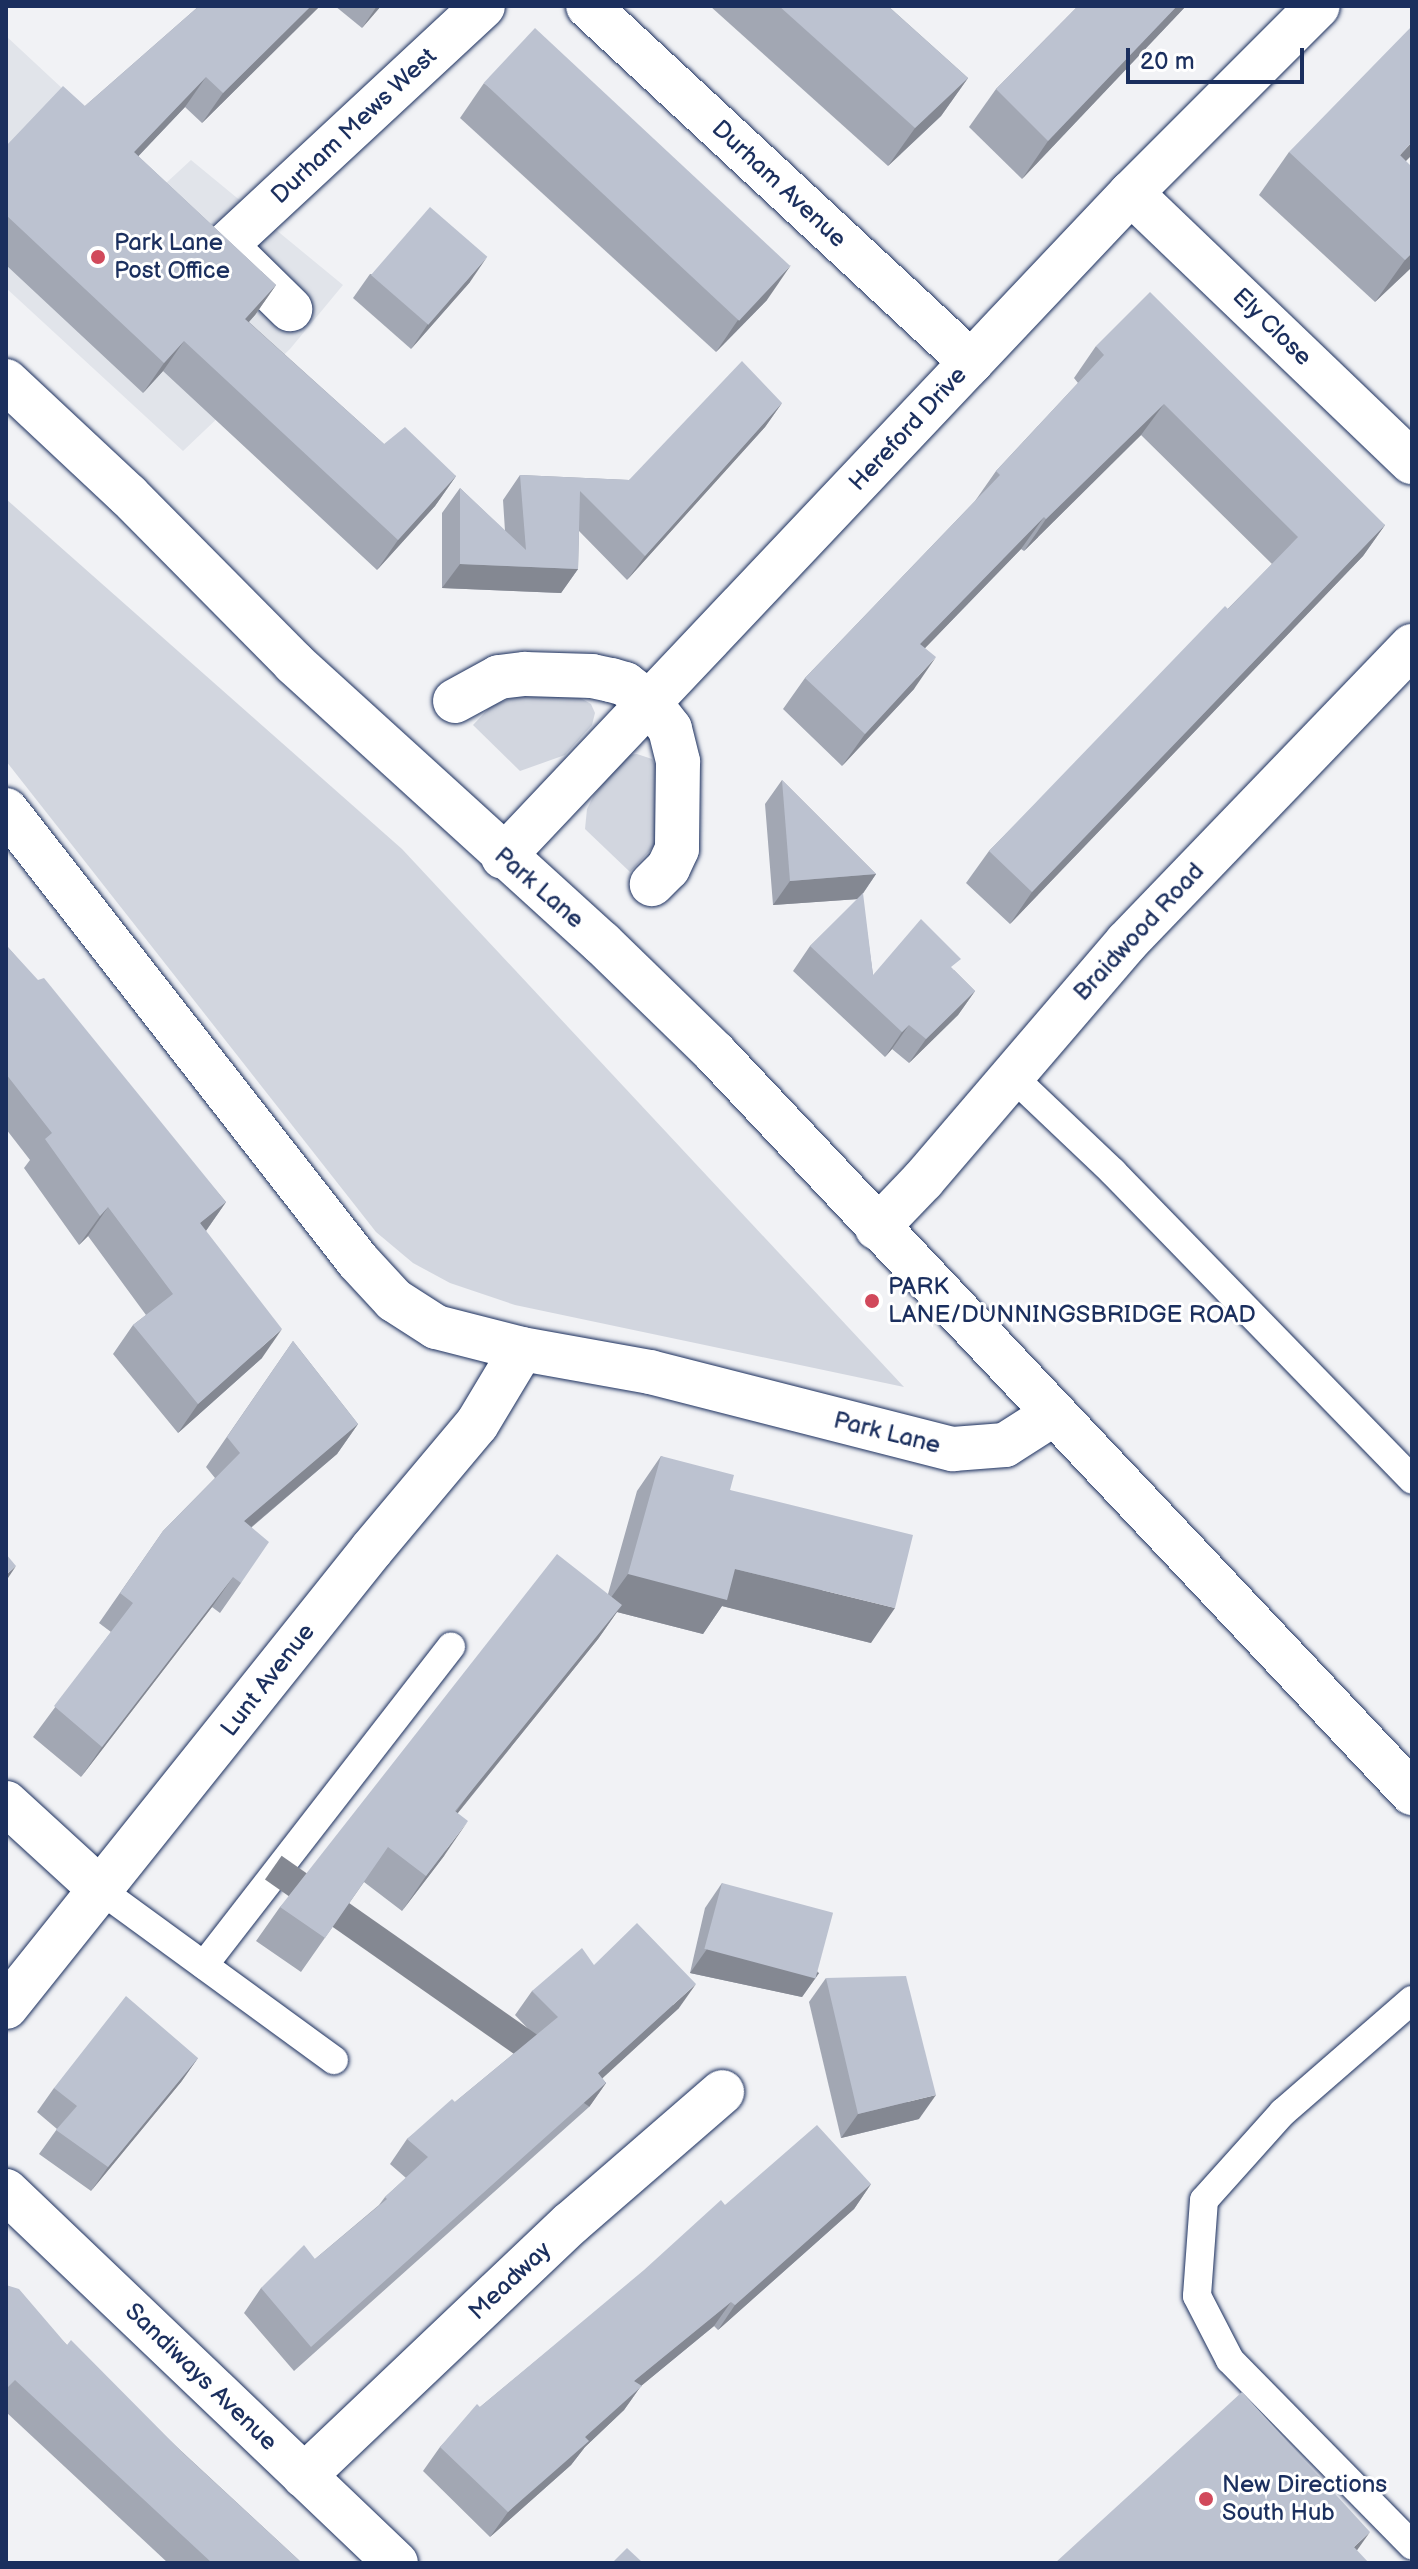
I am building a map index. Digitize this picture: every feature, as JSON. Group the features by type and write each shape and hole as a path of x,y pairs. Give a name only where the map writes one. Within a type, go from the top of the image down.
{"street":[{"name":"Durham Mews West","path":"290,309 212,232 483,6"},
{"name":"Durham Avenue","path":"588,6 971,362"},
{"name":"Hereford Drive","path":"503,857 1131,193 1318,6"},
{"name":"Ely Close","path":"1131,193 1412,462"},
{"name":"Park Lane","path":"6,381 128,495 294,663 503,857 602,943 715,1053 1412,1793"},
{"name":"Braidwood Road","path":"877,1228 1127,942 1412,646"},
{"path":"455,701 499,677 525,674 611,680 625,684 649,702 670,729 678,762 677,849 668,868 652,884"},
{"name":"Park Lane","path":"6,810 358,1261 394,1300 436,1327 522,1349 650,1372 953,1449 1005,1445 1055,1413"},
{"name":"Lunt Avenue","path":"6,2007 102,1891 372,1549 477,1424 522,1349"},
{"path":"6,1803 102,1891"},
{"name":"Meadway","path":"304,2476 571,2223 722,2092"},
{"name":"Sandiways Avenue","path":"6,2191 396,2563"}],"lane":[{"path":"1012,1076 1113,1172 1412,1480"},
{"path":"204,1965 451,1646"},
{"path":"102,1891 334,2060"},
{"path":"1412,2000 1283,2112 1204,2200 1197,2296 1230,2360 1412,2545"}],"shaded area":[{"path":"6,36 165,184 191,160 343,285 290,349 183,451 6,288"},
{"path":"6,499 402,849 904,1387 515,1305 450,1283 413,1263 376,1232 6,761"},
{"path":"517,696 577,696 591,704 595,713 592,725 565,755 520,771 473,725 491,706"},
{"path":"637,754 652,759 656,767 655,845 630,872 585,829 587,809 594,795 627,755"}],"building":[{"path":"199,6 311,6 223,93 206,77 134,152 276,285 245,319 384,444 405,427 456,476 398,540 184,341 164,363 6,215 6,146 63,86 85,106"},
{"path":"779,6 888,6 968,78 915,128"},
{"path":"1078,6 1177,6 1048,141 996,89"},
{"path":"1412,26 1412,142 1400,155 1412,167 1412,253 1405,260 1289,152"},
{"path":"535,28 790,266 739,321 484,83"},
{"path":"430,207 487,257 428,325 371,275"},
{"path":"1150,292 1385,525 1032,892 989,851 1225,606 1228,609 1298,537 1164,404 1046,519 1044,517 920,644 936,657 865,734 805,678 1000,475 996,471 1104,355 1096,346"},
{"path":"742,361 782,403 645,556 580,491 578,569 460,564 460,488 526,550 520,475 629,480"},
{"path":"782,780 876,874 790,881"},
{"path":"863,893 873,975 921,919 961,959 951,967 975,991 926,1039 909,1025 902,1032 810,946"},
{"path":"6,945 38,980 44,978 226,1202 200,1223 282,1329 198,1404 133,1325 173,1294 108,1207 100,1216 45,1139 52,1133 6,1074"},
{"path":"293,1341 358,1424 244,1521 269,1542 241,1583 233,1577 102,1747 54,1706 133,1603 120,1593 163,1531 240,1453 227,1437"},
{"path":"661,1456 734,1475 730,1490 913,1535 895,1608 735,1569 727,1600 628,1574"},
{"path":"6,1554 16,1566 6,1575"},
{"path":"557,1554 622,1605 455,1811 468,1821 426,1876 388,1847 325,1938 280,1907"},
{"path":"722,1883 833,1913 815,1978 704,1949"},
{"path":"637,1923 696,1984 598,2073 606,2083 311,2347 261,2288 304,2245 315,2259 387,2199 385,2197 428,2157 407,2139 452,2099 455,2102 558,2017 532,1991 582,1948 594,1965"},
{"path":"906,1976 936,2095 858,2114 826,1978"},
{"path":"126,1996 198,2058 108,2167 56,2130 77,2106 54,2088"},
{"path":"817,2125 871,2184 735,2305 731,2302 634,2381 642,2386 585,2437 589,2441 508,2512 440,2447 477,2404 480,2407 644,2270 721,2200 725,2205"},
{"path":"6,2285 19,2289 67,2345 71,2340 184,2454 302,2563 212,2563 15,2380 6,2389"},
{"path":"1242,2392 1370,2532 1354,2547 1369,2563 1055,2563"},
{"path":"627,2548 643,2563 612,2563"}],"place":[{"name":"Park Lane Post Office","path":"98,257"},
{"name":"PARK LANE/DUNNINGSBRIDGE ROAD","path":"872,1301"},
{"name":"New Directions South Hub","path":"1206,2499"}]}
